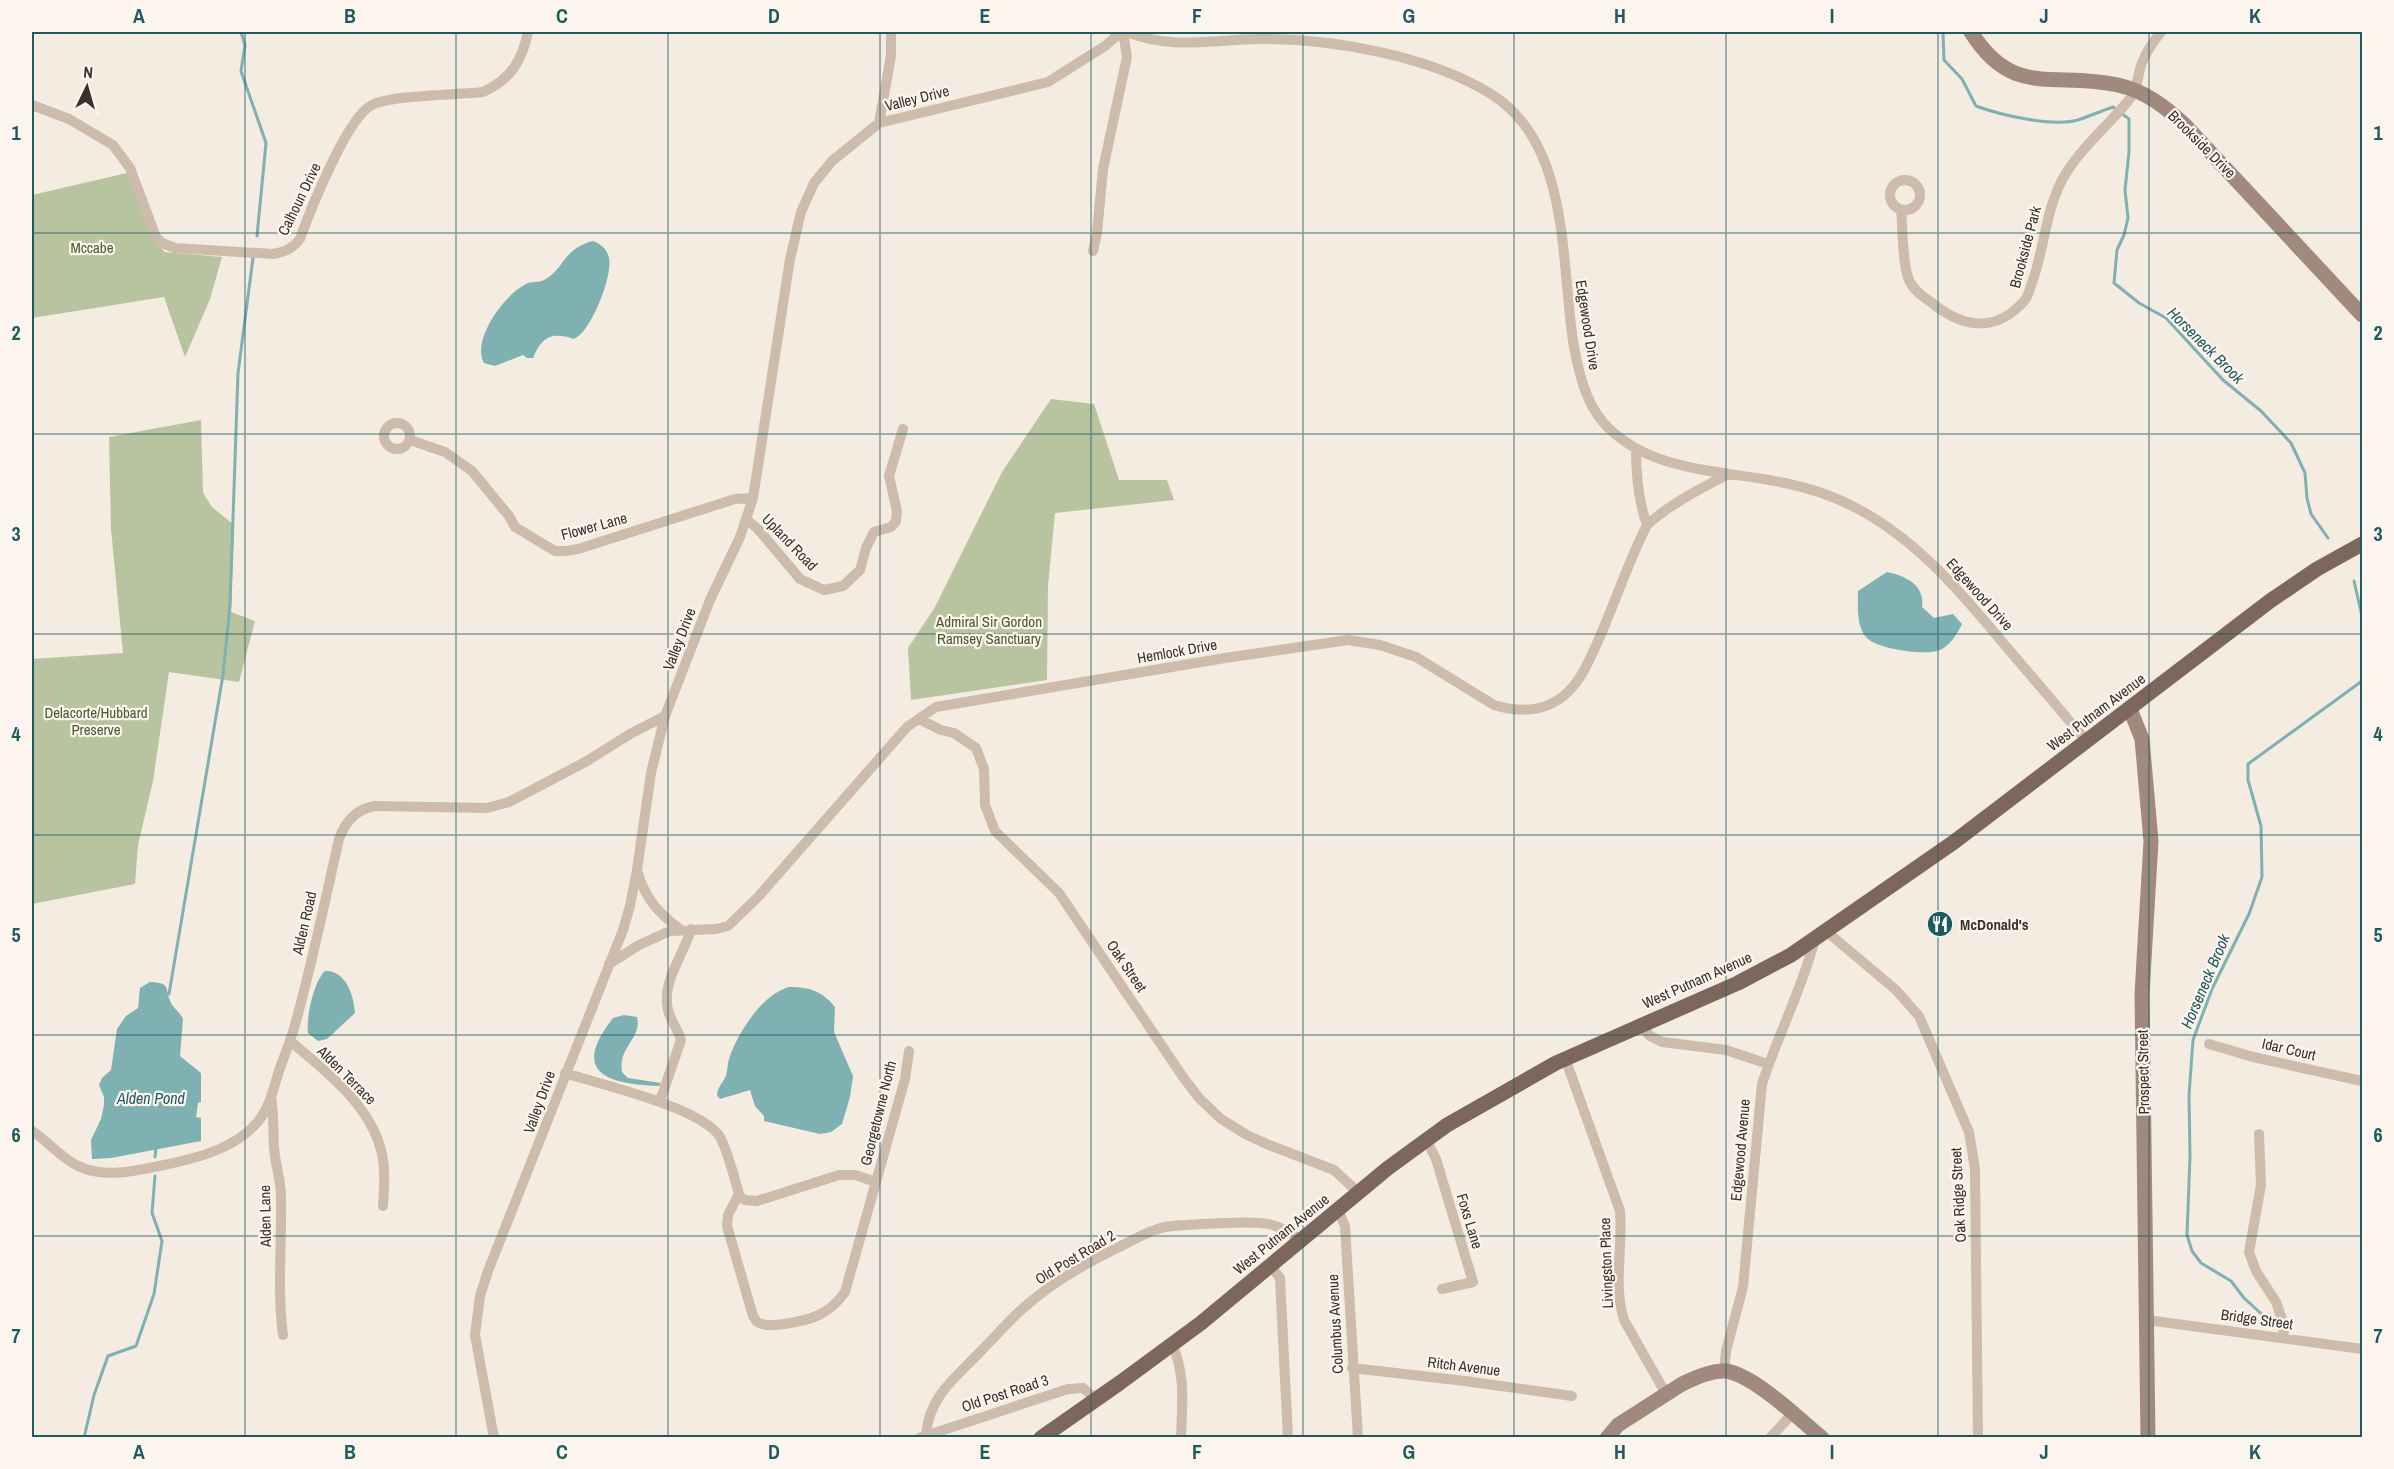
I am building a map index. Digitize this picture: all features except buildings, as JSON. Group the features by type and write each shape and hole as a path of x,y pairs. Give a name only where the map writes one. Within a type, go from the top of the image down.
{"main road":[{"name":"West Putnam Avenue","path":"1041,1437 1097,1400 1172,1344 1426,1139 1467,1111 1565,1059 1755,975 1820,935 1954,842 2270,601 2317,569 2362,544"}],"street":[{"name":"Calhoun Drive","path":"32,105 69,119 113,145 130,168 156,237 162,243 175,248 273,254 285,252 294,247 300,239 338,153 354,123 364,110 380,102 483,92 492,88 512,71 521,58 528,32"},
{"path":"879,123 891,56 891,32"},
{"path":"1093,251 1103,169 1127,57 1124,32"},
{"name":"Valley Drive","path":"494,1437 475,1335 480,1296 630,906 638,870 651,774 666,716 710,600 740,537 753,498 790,259 801,212 814,183 827,167 879,123 1048,82 1124,32"},
{"name":"Edgewood Drive","path":"1124,32 1144,39 1176,44 1261,39 1317,41 1345,45 1392,56 1444,73 1475,85 1507,106 1520,119 1540,148 1552,182 1577,363 1585,390 1599,417 1621,439 1636,449 1665,461 1779,482 1828,496 1855,507 1906,540 1930,561 1963,596 2086,742"},
{"name":"Brookside Drive","path":"1971,32 1989,55 2010,72 2042,79 2107,83 2132,96 2150,96 2184,124 2362,315"},
{"path":"2132,96 2144,58 2161,32"},
{"name":"Brookside Park","path":"1901,210 1906,270 1917,292 1957,320 1985,324 1995,322 2017,308 2026,299 2036,269 2052,202 2063,179 2090,141 2132,96"},
{"name":"Upland Road","path":"746,519 764,535 800,579 824,590 843,586 860,570 866,548 874,532 891,526 896,521 897,511 889,476 903,429"},
{"name":"Flower Lane","path":"410,440 445,452 472,471 515,527 555,550 566,552 735,499 753,498"},
{"path":"1636,449 1640,506 1647,525"},
{"name":"Hemlock Drive","path":"609,964 639,945 670,931 716,929 728,926 758,897 907,727 936,707 1225,658 1348,640 1380,645 1416,657 1494,705 1521,711 1536,709 1552,703 1567,693 1587,665 1647,525 1684,496 1728,474"},
{"name":"Prospect Street","path":"2130,709 2142,740 2151,840 2142,994 2148,1437"},
{"name":"Alden Road","path":"32,1131 76,1165 86,1170 109,1173 177,1162 233,1143 246,1134 261,1118 271,1096 290,1041 339,839 343,825 350,818 367,807 375,806 487,808 509,802 666,716"},
{"name":"Oak Street","path":"919,719 954,733 976,748 984,769 985,805 995,831 1059,893 1199,1098 1221,1119 1247,1135 1334,1170 1359,1192"},
{"path":"638,870 643,889 651,903 666,919 685,929 687,945 668,985 668,1010 681,1040 660,1101"},
{"name":"Edgewood Avenue","path":"1724,1371 1726,1351 1743,1287 1762,1084 1820,935"},
{"name":"Oak Ridge Street","path":"1820,935 1896,990 1919,1016 1969,1132 1975,1169 1978,1437"},
{"path":"1641,1025 1650,1036 1662,1042 1726,1050 1768,1064"},
{"name":"Alden Terrace","path":"290,1041 352,1098 369,1118 382,1153 383,1206"},
{"name":"Idar Court","path":"2210,1044 2253,1057 2362,1081"},
{"name":"Georgetowne North","path":"876,1182 855,1175 839,1175 757,1201 745,1200 739,1196 728,1215 727,1226 757,1323 768,1326 817,1318 838,1303 845,1292 876,1182 905,1079 909,1051"},
{"name":"Livingston Place","path":"1565,1059 1620,1210 1622,1232 1619,1282 1622,1313 1666,1394"},
{"path":"565,1073 660,1101 709,1125 720,1136 739,1196"},
{"name":"Alden Lane","path":"271,1096 275,1122 274,1148 281,1194 279,1287 283,1335"},
{"path":"2259,1134 2261,1185 2249,1252 2256,1271 2276,1302 2283,1322 2284,1338"},
{"name":"Foxs Lane","path":"1426,1139 1436,1159 1473,1282 1442,1289"},
{"name":"Columbus Avenue","path":"1338,1210 1345,1226 1358,1437"},
{"name":"Old Post Road 2","path":"923,1436 930,1410 942,1390 1021,1310 1058,1280 1108,1252 1165,1227 1215,1224 1257,1222 1274,1224 1286,1229 1300,1241"},
{"path":"1270,1265 1280,1278 1288,1437"},
{"name":"Bridge Street","path":"2147,1320 2362,1348"},
{"path":"1172,1344 1179,1360 1182,1376 1181,1437"},
{"name":"Ritch Avenue","path":"1352,1368 1572,1396"},
{"path":"1607,1437 1618,1425 1692,1379 1724,1371 1744,1376 1822,1437"},
{"name":"Old Post Road 3","path":"923,1436 1068,1389 1083,1388 1097,1400"},
{"path":"1770,1437 1792,1414"}],"green space":[{"name":"Mccabe","path":"127,173 158,245 165,252 222,257 210,299 185,357 164,297 32,318 32,195"},
{"name":"Admiral Sir Gordon Ramsey Sanctuary","path":"1051,399 1094,404 1119,480 1167,480 1174,500 1055,513 1048,586 1047,680 911,700 908,648 935,607 1002,472"},
{"name":"Delacorte/Hubbard Preserve","path":"201,420 203,493 212,507 234,525 231,612 255,621 239,682 169,672 153,781 138,845 135,884 32,904 32,659 123,653 111,529 109,437"}],"water":[{"path":"593,241 601,245 608,255 608,277 594,315 581,334 574,339 554,336 544,340 533,358 523,355 495,366 484,363 481,353 482,342 500,307 518,289 526,284 542,281 551,275 575,249"},
{"path":"1887,572 1912,582 1920,592 1922,607 1934,618 1953,614 1962,624 1949,644 1937,651 1911,651 1879,645 1866,637 1859,621 1858,591"},
{"path":"325,971 338,975 348,985 355,1013 327,1039 318,1041 308,1033 308,1018 314,991"},
{"name":"Alden Pond","path":"150,982 166,987 171,1003 183,1019 180,1056 201,1073 201,1102 198,1103 196,1117 201,1118 201,1141 111,1158 92,1159 91,1140 101,1119 104,1105 104,1097 99,1085 102,1078 111,1070 117,1029 126,1016 138,1008 140,988"},
{"path":"789,987 815,991 835,1007 834,1032 853,1076 842,1124 831,1132 820,1134 764,1121 764,1116 755,1106 750,1090 720,1099 717,1095 726,1076 730,1056 746,1025 770,997"},
{"path":"624,1015 637,1017 638,1025 623,1056 622,1072 628,1078 661,1083 659,1086 640,1085 610,1078 600,1072 595,1063 595,1052 600,1037 613,1018"}],"waterway":[{"path":"241,32 245,45 241,71 266,143 257,236"},
{"name":"Horseneck Brook","path":"1943,32 1944,60 1962,79 1976,106 2012,116 2054,122 2078,120 2113,107 2129,119 2129,152 2125,190 2128,218 2117,250 2114,283 2139,303 2166,318 2223,380 2261,411 2291,443 2305,473 2311,514 2328,538"},
{"path":"169,994 223,675 230,605 238,373 253,258"},
{"name":"Horseneck Brook","path":"2354,581 2362,616"},
{"name":"Horseneck Brook","path":"2267,1319 2244,1298 2231,1281 2201,1263 2192,1251 2187,1235 2190,1156 2189,1095 2193,1040 2212,989 2249,914 2262,877 2261,826 2248,780 2248,764 2362,681"},
{"path":"155,1157 156,1147"},
{"path":"84,1438 94,1395 108,1356 136,1346 154,1294 162,1241 152,1213 155,1176"}],"place":[{"name":"McDonald's","path":"1940,924"}]}
